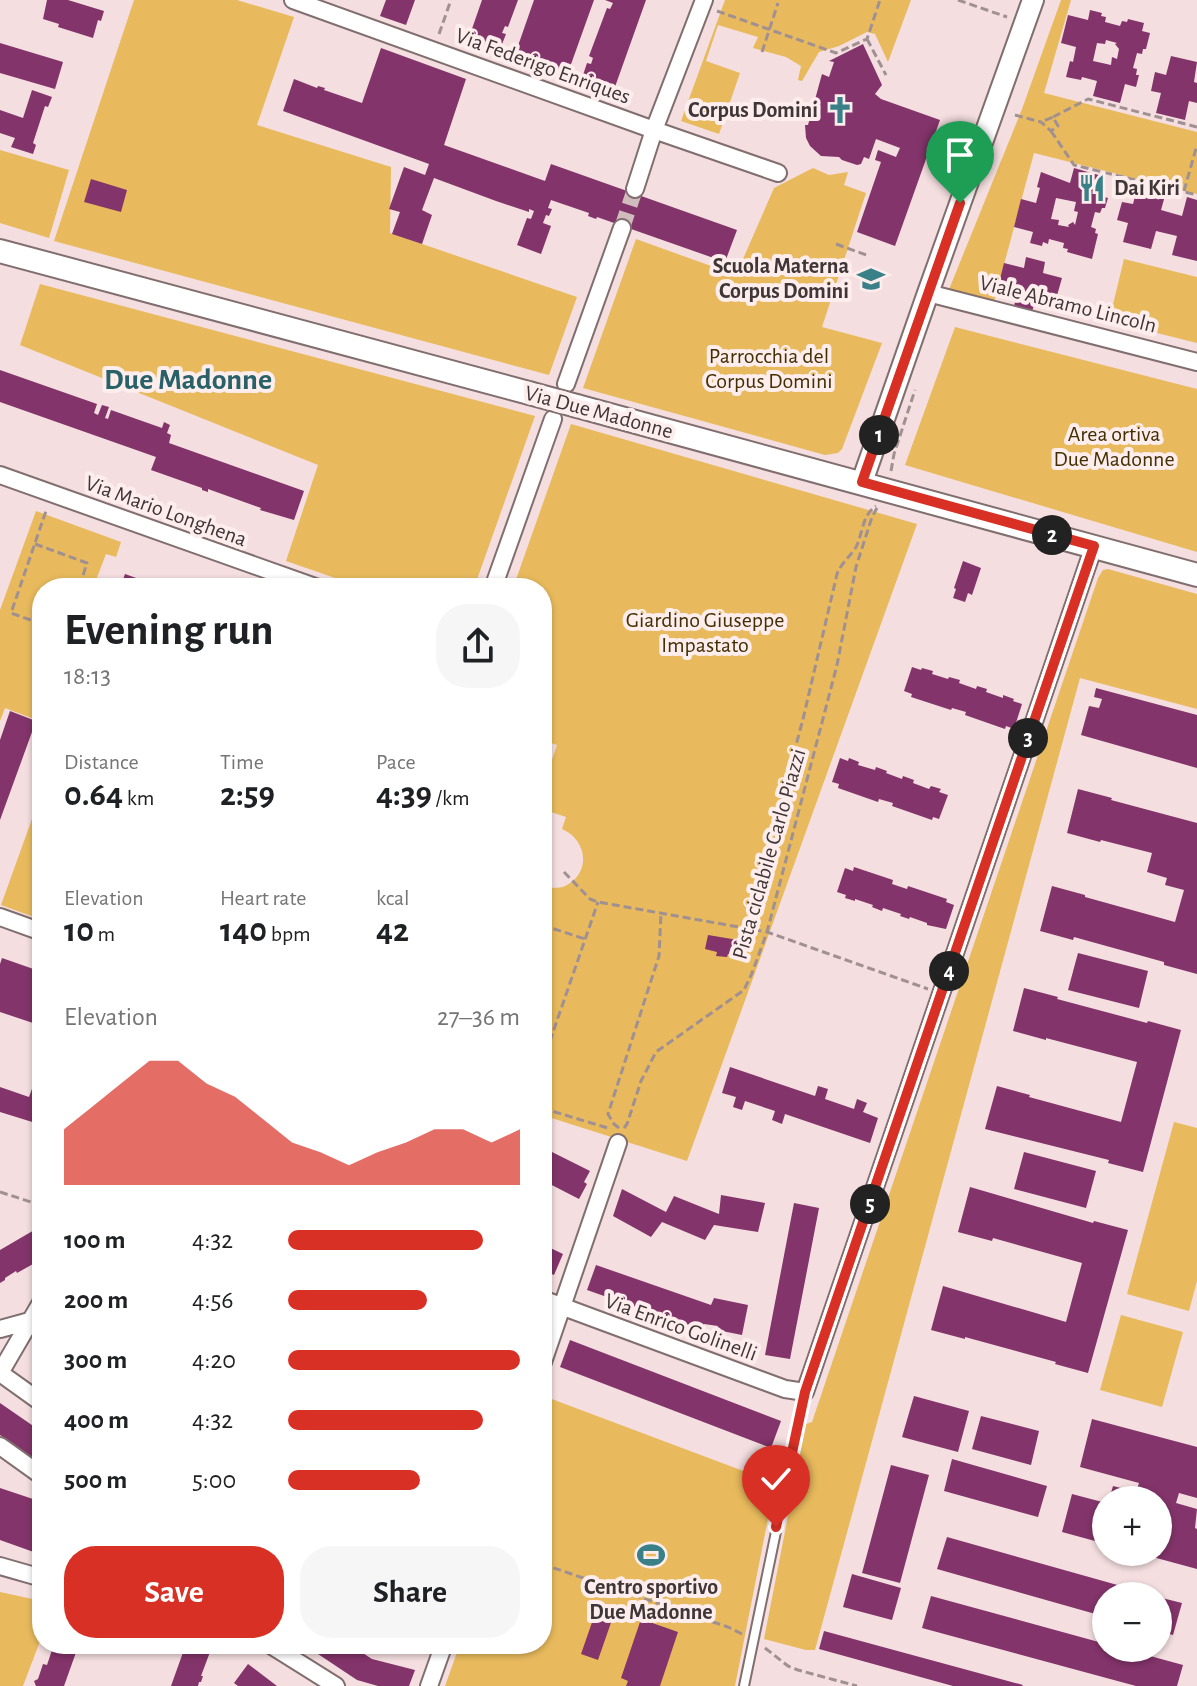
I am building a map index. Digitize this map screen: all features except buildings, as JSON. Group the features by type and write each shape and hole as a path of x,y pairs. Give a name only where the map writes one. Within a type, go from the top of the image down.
{"main road":[{"name":"Via Due Madonne","path":"0,251 1197,575"}],"street":[{"name":"Via Federigo Enriques","path":"293,0 778,173"},
{"path":"862,482 1033,0"},
{"path":"635,189 654,130 703,3"},
{"path":"566,384 622,228"},
{"name":"Viale Abramo Lincoln","path":"928,293 1197,362"},
{"path":"497,578 553,419"},
{"name":"Via Mario Longhena","path":"0,475 290,578"},
{"path":"805,1392 1094,546"},
{"path":"0,917 32,928"},
{"path":"552,1336 620,1136"},
{"name":"Via Enrico Golinelli","path":"552,1304 785,1389 805,1392"},
{"path":"0,1329 32,1320"},
{"path":"32,1326 0,1373 32,1396"},
{"path":"0,1446 32,1469"},
{"path":"0,1566 32,1575"},
{"path":"285,1654 336,1686"},
{"path":"429,1686 440,1654"}],"lane":[{"path":"744,1686 805,1392"}],"path":[{"path":"433,50 451,0"},
{"path":"880,0 867,39 886,75"},
{"path":"958,0 1007,17"},
{"path":"703,3 836,53 867,39"},
{"path":"762,52 778,3"},
{"path":"1041,122 1088,99 1197,127"},
{"path":"1015,115 1041,122 1051,131 1074,165 1197,195"},
{"path":"1051,131 1058,126 1053,117"},
{"path":"1184,192 1197,145"},
{"path":"836,244 869,256"},
{"path":"32,620 11,613 49,504"},
{"name":"Pista ciclabile Carlo Piazzi","path":"620,1136 656,1052 744,990 752,973 767,932 837,665 856,567 879,504 871,509 854,550 839,567 803,719 747,928"},
{"path":"35,544 87,563 82,578"},
{"path":"564,872 590,899 598,902 767,932 930,990"},
{"path":"552,1035 598,902"},
{"path":"620,1136 608,1114 659,956 661,913"},
{"path":"552,928 585,939"},
{"path":"552,1111 613,1130 620,1136"},
{"path":"0,1192 32,1202"},
{"path":"552,1567 743,1634"},
{"path":"765,1648 788,1666 857,1686"}],"green space":[{"path":"134,0 237,0 294,17 257,125 391,167 390,233 577,297 549,375 54,241"},
{"path":"725,0 911,0 888,62 875,34 867,32 819,52 802,81 798,80 801,66 786,57 753,48 758,37 718,25 706,61 740,73 719,134 681,121"},
{"path":"1061,0 1071,0 1044,93 1197,132 1197,194 1034,153 992,309 946,297 1022,109"},
{"path":"0,150 69,170 49,238 0,223"},
{"name":"Parrocchia del Corpus Domini","path":"813,168 829,175 848,172 844,185 866,193 822,327 882,343 838,453 825,455 583,388 636,239 736,275 774,188"},
{"path":"1124,259 1197,277 1197,343 1109,321"},
{"path":"40,284 535,416 478,578 335,578 286,561 318,465 20,345"},
{"name":"Area ortiva Due Madonne","path":"955,327 1197,389 1197,552 905,465"},
{"name":"Giardino Giuseppe Impastato","path":"571,424 917,524 687,1161 552,1118 552,888 564,886 575,879 583,864 583,856 576,840 562,829 566,817 552,812 552,760 557,745 552,743 552,578 517,578"},
{"path":"36,511 121,542 116,557 106,554 97,578 32,578 32,718 5,708 0,721 0,610"},
{"path":"1103,570 1197,594 1197,709 1080,678 815,1650 764,1639 806,1424 812,1422 1098,578"},
{"path":"32,819 32,916 1,905"},
{"path":"1174,1122 1197,1128 1197,1281 1189,1311 1127,1294"},
{"path":"1121,1315 1183,1332 1162,1407 1100,1390"},
{"name":"Centro sportivo Due Madonne","path":"552,1399 775,1483 735,1686 445,1686 456,1654 552,1654"},
{"path":"0,1592 32,1599 32,1654 35,1654 23,1686 0,1686"}],"tunnel":[{"path":"622,228 635,189"}],"place":[{"name":"Corpus Domini","path":"840,110"},
{"name":"Dai Kiri","path":"1092,188"},
{"name":"Scuola Materna Corpus Domini","path":"871,279"},
{"name":"Centro sportivo Due Madonne","path":"651,1555"}],"district":[{"name":"Due Madonne","path":"188,380"}],"route":[{"path":"776,1527 805,1392 1094,546 862,482 960,203"}]}
